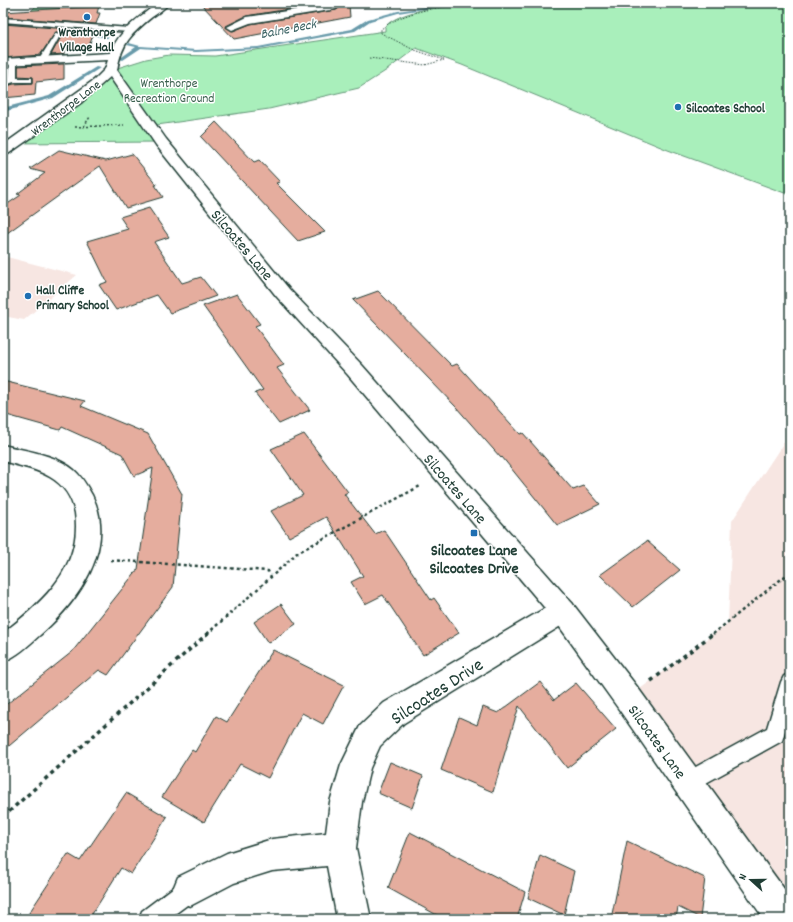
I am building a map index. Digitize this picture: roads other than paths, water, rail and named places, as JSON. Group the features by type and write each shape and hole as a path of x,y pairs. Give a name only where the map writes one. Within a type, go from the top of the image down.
{"street":[{"name":"Wrenthorpe Lane","path":"3,151 37,129 78,99 112,63 120,42 129,30 164,3"},
{"path":"232,27 246,18 328,7 313,3"},
{"path":"8,62 42,61 112,63"},
{"name":"Silcoates Lane","path":"112,63 148,124 207,200 284,293 355,370 563,611 628,698 785,919"},
{"path":"3,453 36,462 63,473 80,493 88,514 89,542 77,573 57,602 20,636 3,649"},
{"name":"Silcoates Drive","path":"354,919 340,848 346,802 356,764 370,736 394,713 563,611"},
{"path":"190,889 227,869 272,855 340,848"}],"lane":[{"path":"3,20 129,30"},
{"path":"42,61 58,34"},
{"path":"8,62 13,80"},
{"path":"3,84 13,80 29,80"},
{"path":"688,782 775,734 790,682"},
{"path":"150,919 190,889"}],"waterway":[{"name":"Balne Beck","path":"140,47 196,51 258,48 353,30 369,20 398,12 459,3"},
{"path":"3,23 49,28"},
{"path":"82,32 107,37"},
{"path":"129,44 140,47"},
{"name":"Balne Beck","path":"121,59 140,47"},
{"name":"Balne Beck","path":"3,110 51,97 98,68"}],"place":[{"name":"Wrenthorpe Village Hall","path":"87,17"},
{"name":"Silcoates School","path":"678,107"},
{"name":"Hall Cliffe Primary School","path":"28,296"},
{"name":"Silcoates Lane Silcoates Drive","path":"474,533"}],"park label":[{"name":"Wrenthorpe Recreation Ground","path":"169,90"}]}
